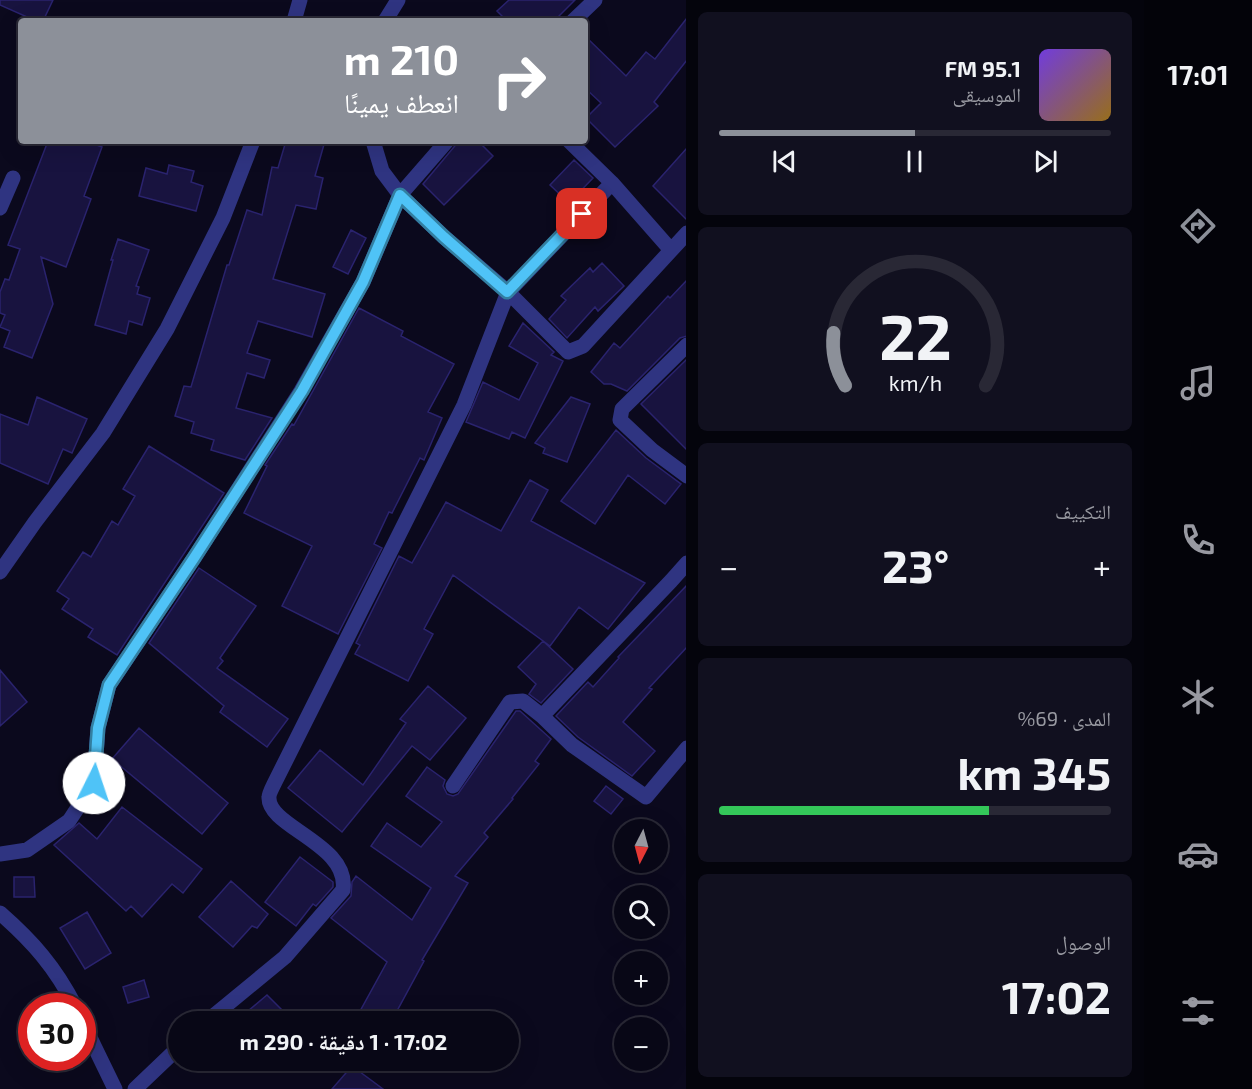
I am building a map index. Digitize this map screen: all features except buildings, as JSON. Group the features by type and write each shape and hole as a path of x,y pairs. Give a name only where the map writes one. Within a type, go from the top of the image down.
{"street":[{"path":"295,18 300,0"},
{"path":"387,18 398,0"},
{"path":"576,18 595,0"},
{"path":"0,572 34,522 104,433 167,329 223,218 252,144"},
{"path":"373,144 382,171 400,195 507,292 568,352 583,346 686,234"},
{"path":"0,854 27,850 69,821 94,783 98,728 109,685 302,391 363,282 400,195 444,144"},
{"path":"573,144 612,183 670,249"},
{"path":"0,208 13,178"},
{"path":"219,1011 285,957 343,890 344,879 340,867 320,846 282,818 272,807 269,798 464,405 507,292 612,183"},
{"path":"686,346 622,409 620,420 652,450 686,475"},
{"path":"542,716 686,564"},
{"path":"453,786 510,702 523,701 572,745 646,796 686,749"},
{"path":"0,913 43,954 68,993"},
{"path":"96,1050 115,1089"},
{"path":"135,1089 168,1058"}],"route":[{"path":"94,783 98,728 109,685 302,391 363,282 400,195 507,292 582,214"}]}
